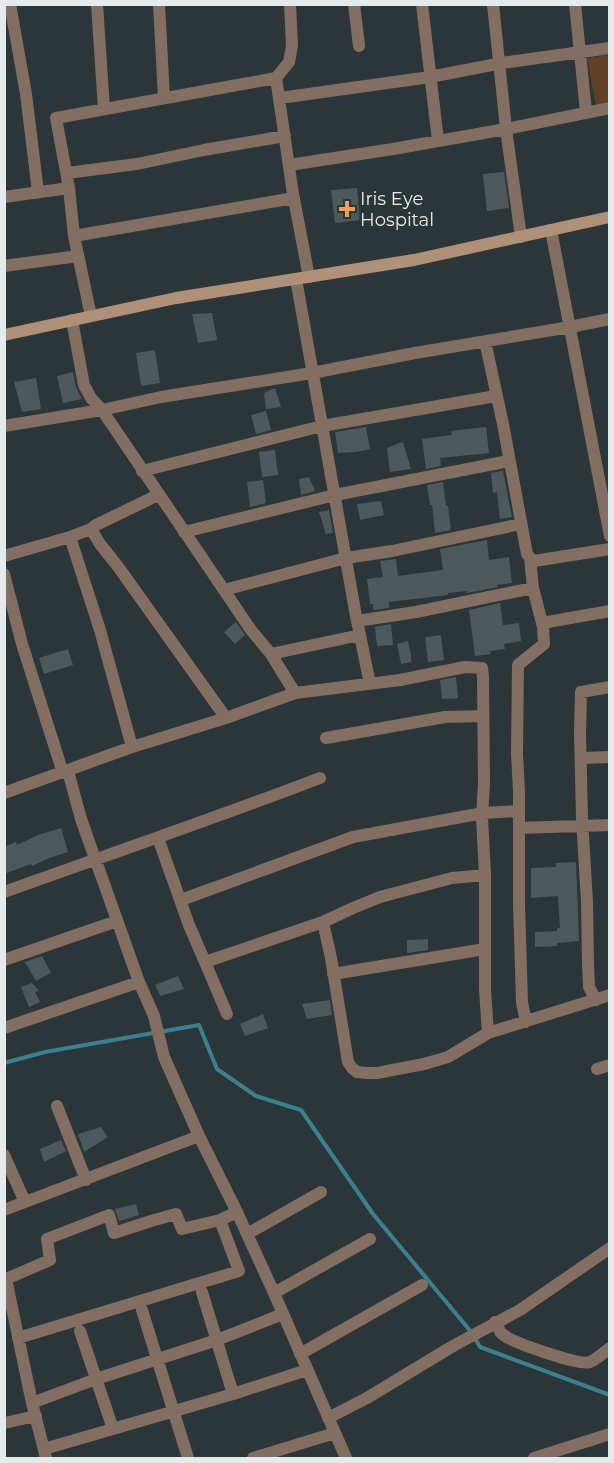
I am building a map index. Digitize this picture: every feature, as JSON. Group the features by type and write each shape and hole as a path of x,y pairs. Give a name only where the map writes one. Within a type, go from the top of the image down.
{"street":[{"path":"10,4 9,26 26,94 38,192"},
{"path":"97,4 104,109"},
{"path":"159,4 164,98"},
{"path":"91,316 74,236 67,172 56,118 276,78 289,62 292,46 290,4"},
{"path":"354,4 359,46"},
{"path":"422,4 438,141"},
{"path":"493,4 506,129 521,237"},
{"path":"575,4 586,112"},
{"path":"280,98 609,48"},
{"path":"276,78 294,198 309,277"},
{"path":"289,165 506,129 609,108"},
{"path":"67,172 137,164 285,136"},
{"path":"4,197 69,188"},
{"path":"74,236 294,198"},
{"path":"4,335 176,298 414,260 609,218"},
{"path":"551,230 609,536"},
{"path":"4,266 78,256"},
{"path":"296,279 370,684"},
{"path":"4,426 609,319"},
{"path":"72,320 84,385 91,398 102,410 251,630 271,654 295,693"},
{"path":"485,341 527,554 530,558 533,588 542,623 544,644 518,665 520,966 522,1002 526,1022"},
{"path":"142,471 322,426 496,396"},
{"path":"184,532 335,495 509,461"},
{"path":"4,556 91,529 158,495"},
{"path":"224,590 346,558 392,551 522,524"},
{"path":"91,529 226,718"},
{"path":"70,537 100,630 132,747"},
{"path":"530,558 534,561 609,549"},
{"path":"4,573 22,644 117,921 154,1016 164,1057 284,1314 346,1458"},
{"path":"357,621 416,612 533,588"},
{"path":"542,623 609,611"},
{"path":"271,654 360,634"},
{"path":"4,793 132,747 226,718 295,693 400,680 465,667 482,668 485,990 488,1034"},
{"path":"596,1000 590,987 580,733 581,692 609,687"},
{"path":"326,738 446,717 483,716"},
{"path":"582,758 609,757"},
{"path":"4,892 320,778"},
{"path":"181,900 353,837 483,813 519,811"},
{"path":"519,828 609,825"},
{"path":"158,838 189,926 227,1014"},
{"path":"205,962 322,922 380,897 452,878 484,875"},
{"path":"4,960 117,921"},
{"path":"322,922 348,1062 357,1071 378,1073 448,1057 488,1034 609,995"},
{"path":"333,974 485,949"},
{"path":"4,1028 139,982"},
{"path":"597,1069 609,1065"},
{"path":"57,1106 86,1180"},
{"path":"4,1210 199,1136"},
{"path":"4,1155 25,1202"},
{"path":"247,1234 321,1192"},
{"path":"237,1212 220,1220 182,1229 176,1214 114,1233 109,1215 46,1239 50,1260 6,1279 9,1321 18,1338 45,1454 113,1428 307,1370"},
{"path":"18,1338 239,1271 220,1220"},
{"path":"274,1293 370,1239"},
{"path":"328,1418 520,1310 609,1248"},
{"path":"300,1354 422,1285"},
{"path":"202,1292 233,1394"},
{"path":"142,1310 188,1458"},
{"path":"32,1403 96,1379 218,1340 284,1314"},
{"path":"495,1322 507,1338 576,1362 588,1362 599,1357 609,1348"},
{"path":"80,1331 113,1428"},
{"path":"4,1424 36,1416"},
{"path":"257,1458 335,1433"},
{"path":"534,1458 609,1434"}],"shaded area":[{"path":"609,55 609,103 596,106 587,58"}],"building":[{"path":"504,172 509,208 487,211 483,174"},
{"path":"357,188 360,220 335,223 331,190"},
{"path":"212,313 217,340 198,343 192,314"},
{"path":"155,350 160,383 141,386 136,353"},
{"path":"73,372 76,387 82,399 63,403 57,376"},
{"path":"36,378 41,409 22,412 14,382"},
{"path":"275,388 281,407 266,409 264,393"},
{"path":"266,411 271,430 256,434 251,415"},
{"path":"366,427 370,449 338,453 335,432"},
{"path":"486,427 489,453 440,458 441,466 426,469 422,439 452,435 451,431"},
{"path":"403,442 411,469 390,472 387,448"},
{"path":"275,450 278,475 262,477 259,452"},
{"path":"503,471 512,517 500,519 497,492 493,493 491,473"},
{"path":"309,477 315,491 301,495 299,479"},
{"path":"263,480 266,503 250,507 247,482"},
{"path":"443,482 451,530 435,533 427,485"},
{"path":"381,501 384,515 360,520 357,504"},
{"path":"329,510 333,533 326,534 319,512"},
{"path":"487,540 489,560 509,557 512,583 467,593 467,591 448,593 448,595 389,602 389,608 373,610 373,604 370,604 367,579 383,577 380,561 396,559 398,576 443,570 440,549"},
{"path":"500,603 503,625 519,623 521,641 504,644 505,649 490,651 491,654 475,656 469,610"},
{"path":"236,622 245,635 235,644 224,632"},
{"path":"391,624 393,645 377,646 375,627"},
{"path":"441,635 444,660 428,662 425,637"},
{"path":"408,641 411,662 401,664 397,644"},
{"path":"68,649 73,665 44,674 39,658"},
{"path":"456,677 458,698 442,699 440,680"},
{"path":"61,828 68,852 4,874 4,847 16,842 17,845"},
{"path":"576,862 579,941 557,943 557,946 535,947 535,932 557,931 557,928 560,928 558,896 531,898 531,868 556,867 556,863"},
{"path":"428,939 428,950 407,953 407,940"},
{"path":"42,956 51,973 36,981 25,962"},
{"path":"178,976 184,989 160,996 155,985"},
{"path":"32,983 39,991 35,992 40,1002 29,1007 21,987"},
{"path":"330,1000 332,1015 307,1019 302,1004"},
{"path":"263,1014 268,1028 245,1036 240,1024"},
{"path":"101,1127 108,1137 84,1152 78,1134"},
{"path":"61,1140 66,1151 44,1162 40,1149"},
{"path":"136,1204 139,1215 119,1221 115,1209"}],"waterway":[{"path":"4,1063 45,1052 199,1025 217,1069 256,1096 301,1110 373,1214 472,1333 480,1347 610,1395"}],"place":[{"name":"Iris Eye Hospital","path":"347,209"}]}
